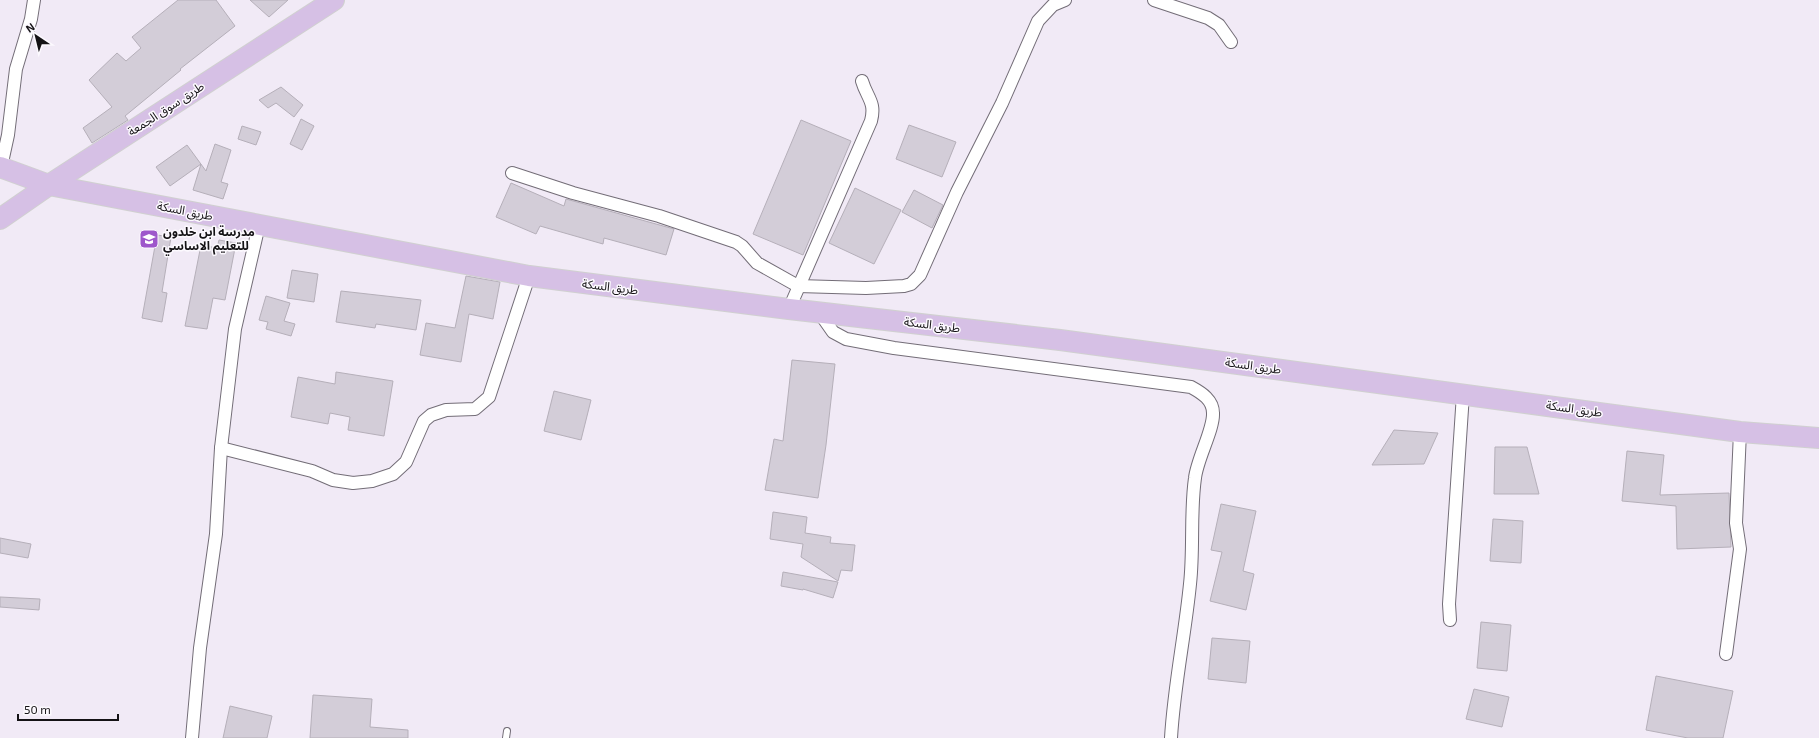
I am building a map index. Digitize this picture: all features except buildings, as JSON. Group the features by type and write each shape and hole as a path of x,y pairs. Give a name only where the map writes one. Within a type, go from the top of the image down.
{"main road":[{"name":"طريق سوق الجمعة","path":"0,219 49,185 334,0"},
{"name":"طريق السكة","path":"0,167 49,185 529,276 789,309 1068,341 1740,432 1819,438"}],"street":[{"path":"0,167 8,135 16,69 31,19 34,0"},
{"path":"512,173 573,193 660,216 736,242 742,246 757,263 798,286 866,288 904,286 911,284 920,275 957,192 1002,103 1038,21 1053,5 1065,0"},
{"path":"1154,0 1208,18 1220,25 1231,42"},
{"path":"789,309 871,121 874,110 872,101 862,81"},
{"path":"192,738 200,648 216,534 221,448 234,329 259,225"},
{"path":"221,448 312,471 333,480 353,483 372,481 393,474 406,462 424,422 432,415 446,410 475,409 489,397 529,276"},
{"path":"819,312 833,332 846,339 894,348 1191,387 1201,392 1211,404 1213,414 1211,426 1201,451 1195,477 1192,509 1193,557 1175,690 1172,738"},
{"path":"1450,620 1449,604 1463,394"},
{"path":"1726,654 1740,549 1736,523 1740,432"}],"place":[{"name":"مدرسة ابن خلدون للتعليم الاساسي","path":"149,239"}]}
